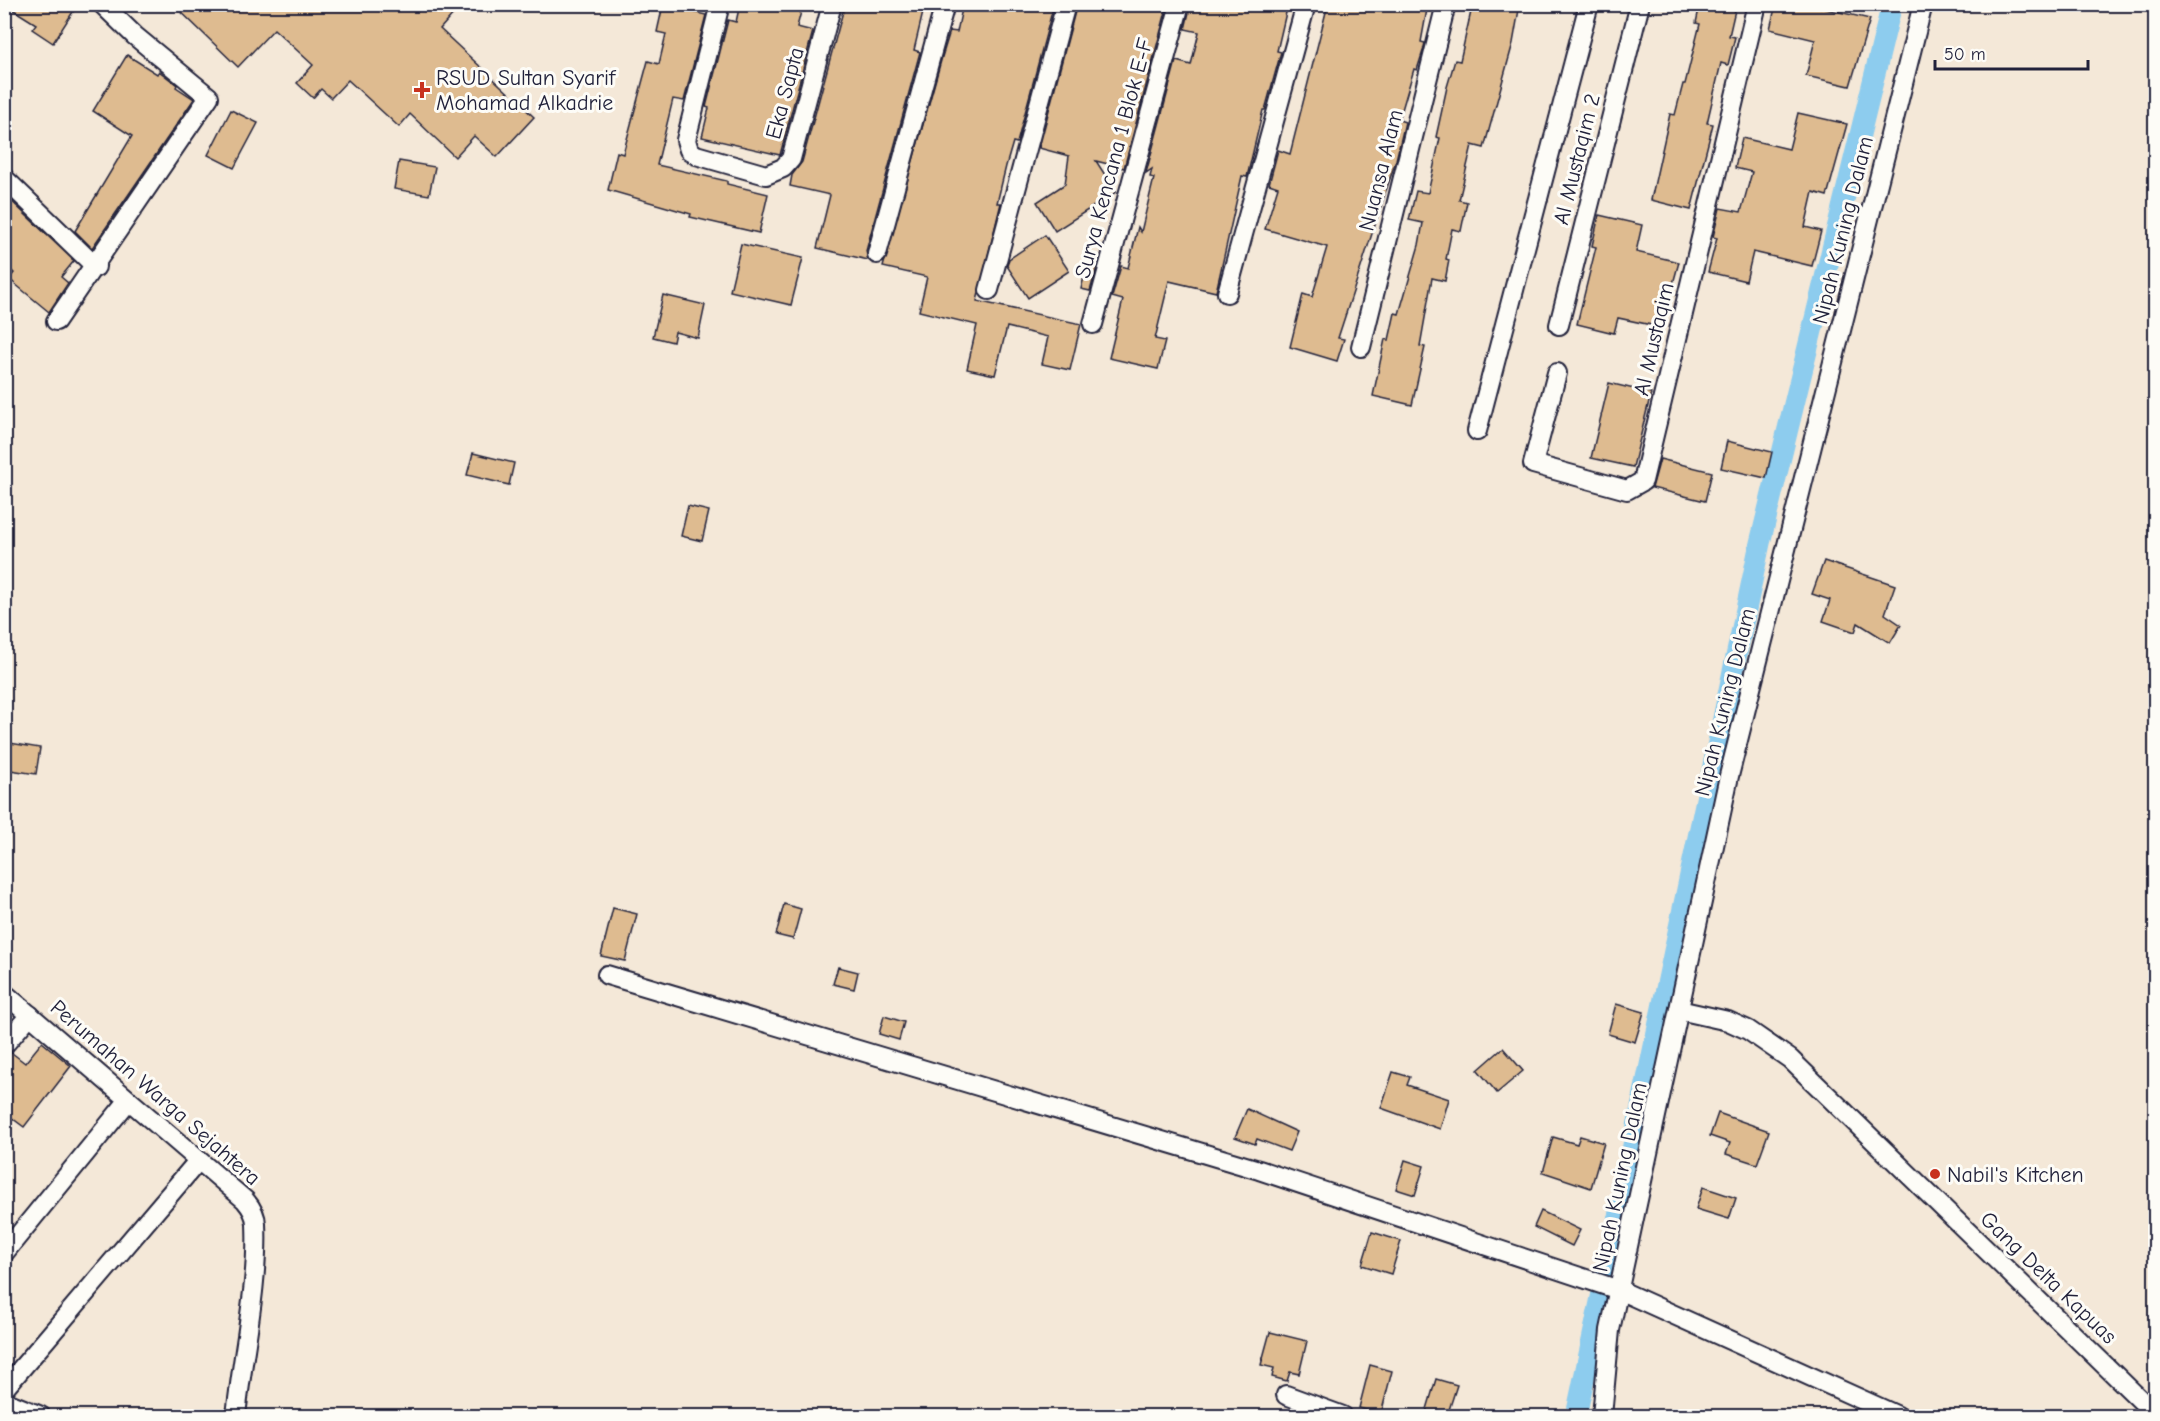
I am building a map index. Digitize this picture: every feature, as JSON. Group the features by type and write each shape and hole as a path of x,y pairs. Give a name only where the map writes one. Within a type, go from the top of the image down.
{"street":[{"path":"56,321 96,267 209,97 135,36 102,4"},
{"name":"Eka Sapta","path":"720,4 686,140 689,150 709,160 766,175 783,168 791,159 832,4"},
{"path":"877,254 945,4"},
{"path":"989,290 1066,4"},
{"name":"Surya Kencana 1 Blok E-F","path":"1093,324 1180,4"},
{"path":"1227,293 1306,4"},
{"name":"Nuansa Alam","path":"1361,347 1446,4"},
{"path":"1477,431 1588,4"},
{"name":"Al Mustaqim 2","path":"1559,325 1640,4"},
{"name":"Al Mustaqim","path":"1557,373 1533,464 1627,490 1643,481 1757,4"},
{"name":"Nipah Kuning Dalam","path":"1602,1416 1610,1329 1617,1289 1729,776 1923,4"},
{"path":"4,178 96,267"},
{"path":"607,975 1258,1170 1617,1289 1898,1416"},
{"name":"Perumahan Warga Sejahtera","path":"4,993 245,1200 252,1209 256,1223 252,1287 236,1416"},
{"name":"Gang Delta Kapuas","path":"1679,1010 1728,1021 1748,1030 1790,1059 2156,1415"},
{"path":"4,1045 30,1015"},
{"path":"4,1253 128,1101"},
{"path":"4,1389 198,1161"},
{"path":"1286,1395 1343,1416"},
{"path":"4,1401 41,1416"}],"building":[{"path":"4,4 78,4 53,43 32,29 36,24"},
{"path":"173,4 462,4 440,29 534,117 497,157 474,136 455,157 410,114 399,127 348,80 331,98 321,89 313,98 297,83 313,65 274,29 238,67"},
{"path":"740,4 803,4 797,27 813,31 780,155 702,137 709,108 706,107 728,20 736,22"},
{"path":"845,4 925,4 914,50 920,52 866,251 868,260 817,248 830,195 790,186 792,175 802,162"},
{"path":"963,4 1054,4 1017,143 1013,142 1006,166 997,203 1001,203 977,301 1081,324 1070,370 1042,364 1048,337 1007,327 995,375 967,369 977,325 919,311 927,277 883,267 942,57 950,31 957,32"},
{"path":"1077,4 1168,4 1124,168 1096,161 1116,192 1055,231 1037,202 1065,184 1069,156 1039,148"},
{"path":"1191,4 1288,4 1277,51 1281,52 1265,110 1263,110 1247,177 1242,176 1216,292 1169,281 1155,339 1165,341 1158,369 1109,358 1123,300 1112,297 1121,266 1128,268 1138,227 1141,232 1154,178 1150,177 1152,169 1146,173 1176,61 1191,65 1199,32 1185,29"},
{"path":"1328,4 1428,4 1421,42 1425,43 1417,70 1414,69 1399,120 1405,122 1396,160 1338,338 1344,339 1337,361 1290,347 1303,294 1312,297 1327,247 1265,229 1278,187 1269,184 1278,150 1290,154"},
{"path":"1475,4 1520,4 1513,43 1484,148 1472,145 1459,200 1467,202 1461,231 1452,229 1446,259 1449,260 1445,281 1432,278 1420,346 1425,347 1412,405 1373,396 1385,339 1389,340 1395,313 1399,314 1419,245 1423,223 1409,220 1416,191 1428,193 1440,138 1436,137 1447,87 1455,60 1460,61 1472,7"},
{"path":"1700,4 1720,4 1735,10 1729,36 1735,37 1728,65 1721,63 1707,123 1713,124 1691,210 1651,200 1670,114 1675,115 1700,24 1696,23"},
{"path":"1776,4 1817,4 1817,7 1870,19 1850,86 1806,76 1815,40 1770,29"},
{"path":"663,5 706,15 684,101 673,99 657,165 727,181 727,184 768,194 759,233 690,217 691,214 608,190 617,152 623,154 648,61 659,64 666,34 657,32"},
{"path":"127,55 157,74 159,71 177,85 176,87 194,99 92,248 75,231 132,136 93,111"},
{"path":"231,110 258,123 234,168 208,155"},
{"path":"1798,113 1847,124 1827,196 1813,192 1805,227 1821,231 1812,266 1753,252 1746,281 1708,272 1717,238 1713,237 1720,208 1741,212 1752,172 1735,168 1742,138 1789,149"},
{"path":"399,161 435,167 429,195 394,189"},
{"path":"4,194 74,261 61,277 68,283 49,312 9,279 14,273 4,264"},
{"path":"1599,215 1642,225 1636,252 1679,262 1661,327 1618,318 1614,333 1577,324 1596,247 1592,246"},
{"path":"1045,235 1069,271 1028,298 1007,266 1009,259"},
{"path":"741,244 803,258 791,305 730,291"},
{"path":"1089,257 1099,260 1090,291 1081,289"},
{"path":"663,295 705,305 698,338 675,332 673,342 653,337"},
{"path":"1609,383 1651,393 1633,467 1591,458"},
{"path":"1727,441 1772,452 1766,478 1721,468"},
{"path":"473,453 514,463 509,485 467,475"},
{"path":"1660,459 1712,472 1705,501 1652,488"},
{"path":"688,506 709,511 702,541 681,536"},
{"path":"1824,561 1895,585 1885,614 1901,625 1890,643 1858,623 1855,632 1823,621 1830,600 1812,594"},
{"path":"4,742 40,748 36,774 4,769"},
{"path":"784,904 801,909 793,939 776,935"},
{"path":"613,908 637,914 625,961 601,956"},
{"path":"838,967 858,972 854,989 833,984"},
{"path":"1616,1004 1644,1012 1635,1042 1608,1034"},
{"path":"884,1016 904,1022 899,1040 879,1034"},
{"path":"42,1042 71,1066 24,1127 4,1112 4,1056 12,1053 25,1063"},
{"path":"1503,1048 1523,1071 1497,1093 1478,1070"},
{"path":"1393,1072 1410,1077 1407,1085 1449,1099 1440,1129 1381,1108"},
{"path":"1247,1109 1297,1132 1289,1151 1257,1139 1255,1144 1235,1137"},
{"path":"1718,1113 1769,1131 1757,1164 1726,1154 1730,1143 1710,1136"},
{"path":"1580,1136 1604,1143 1591,1188 1543,1172 1553,1137 1577,1144"},
{"path":"1405,1160 1424,1166 1415,1195 1396,1189"},
{"path":"1703,1187 1736,1198 1729,1219 1696,1209"},
{"path":"1541,1211 1580,1230 1572,1246 1534,1227"},
{"path":"1372,1232 1401,1241 1391,1274 1362,1265"},
{"path":"1270,1332 1307,1341 1299,1374 1290,1372 1287,1381 1272,1377 1274,1368 1261,1365"},
{"path":"1370,1365 1392,1371 1381,1414 1359,1408"},
{"path":"1436,1379 1457,1385 1447,1416 1425,1416"}],"waterway":[{"path":"1576,1416 1760,543 1892,4"}],"place":[{"name":"RSUD Sultan Syarif Mohamad Alkadrie","path":"422,90"},
{"name":"Nabil's Kitchen","path":"1935,1174"}]}
